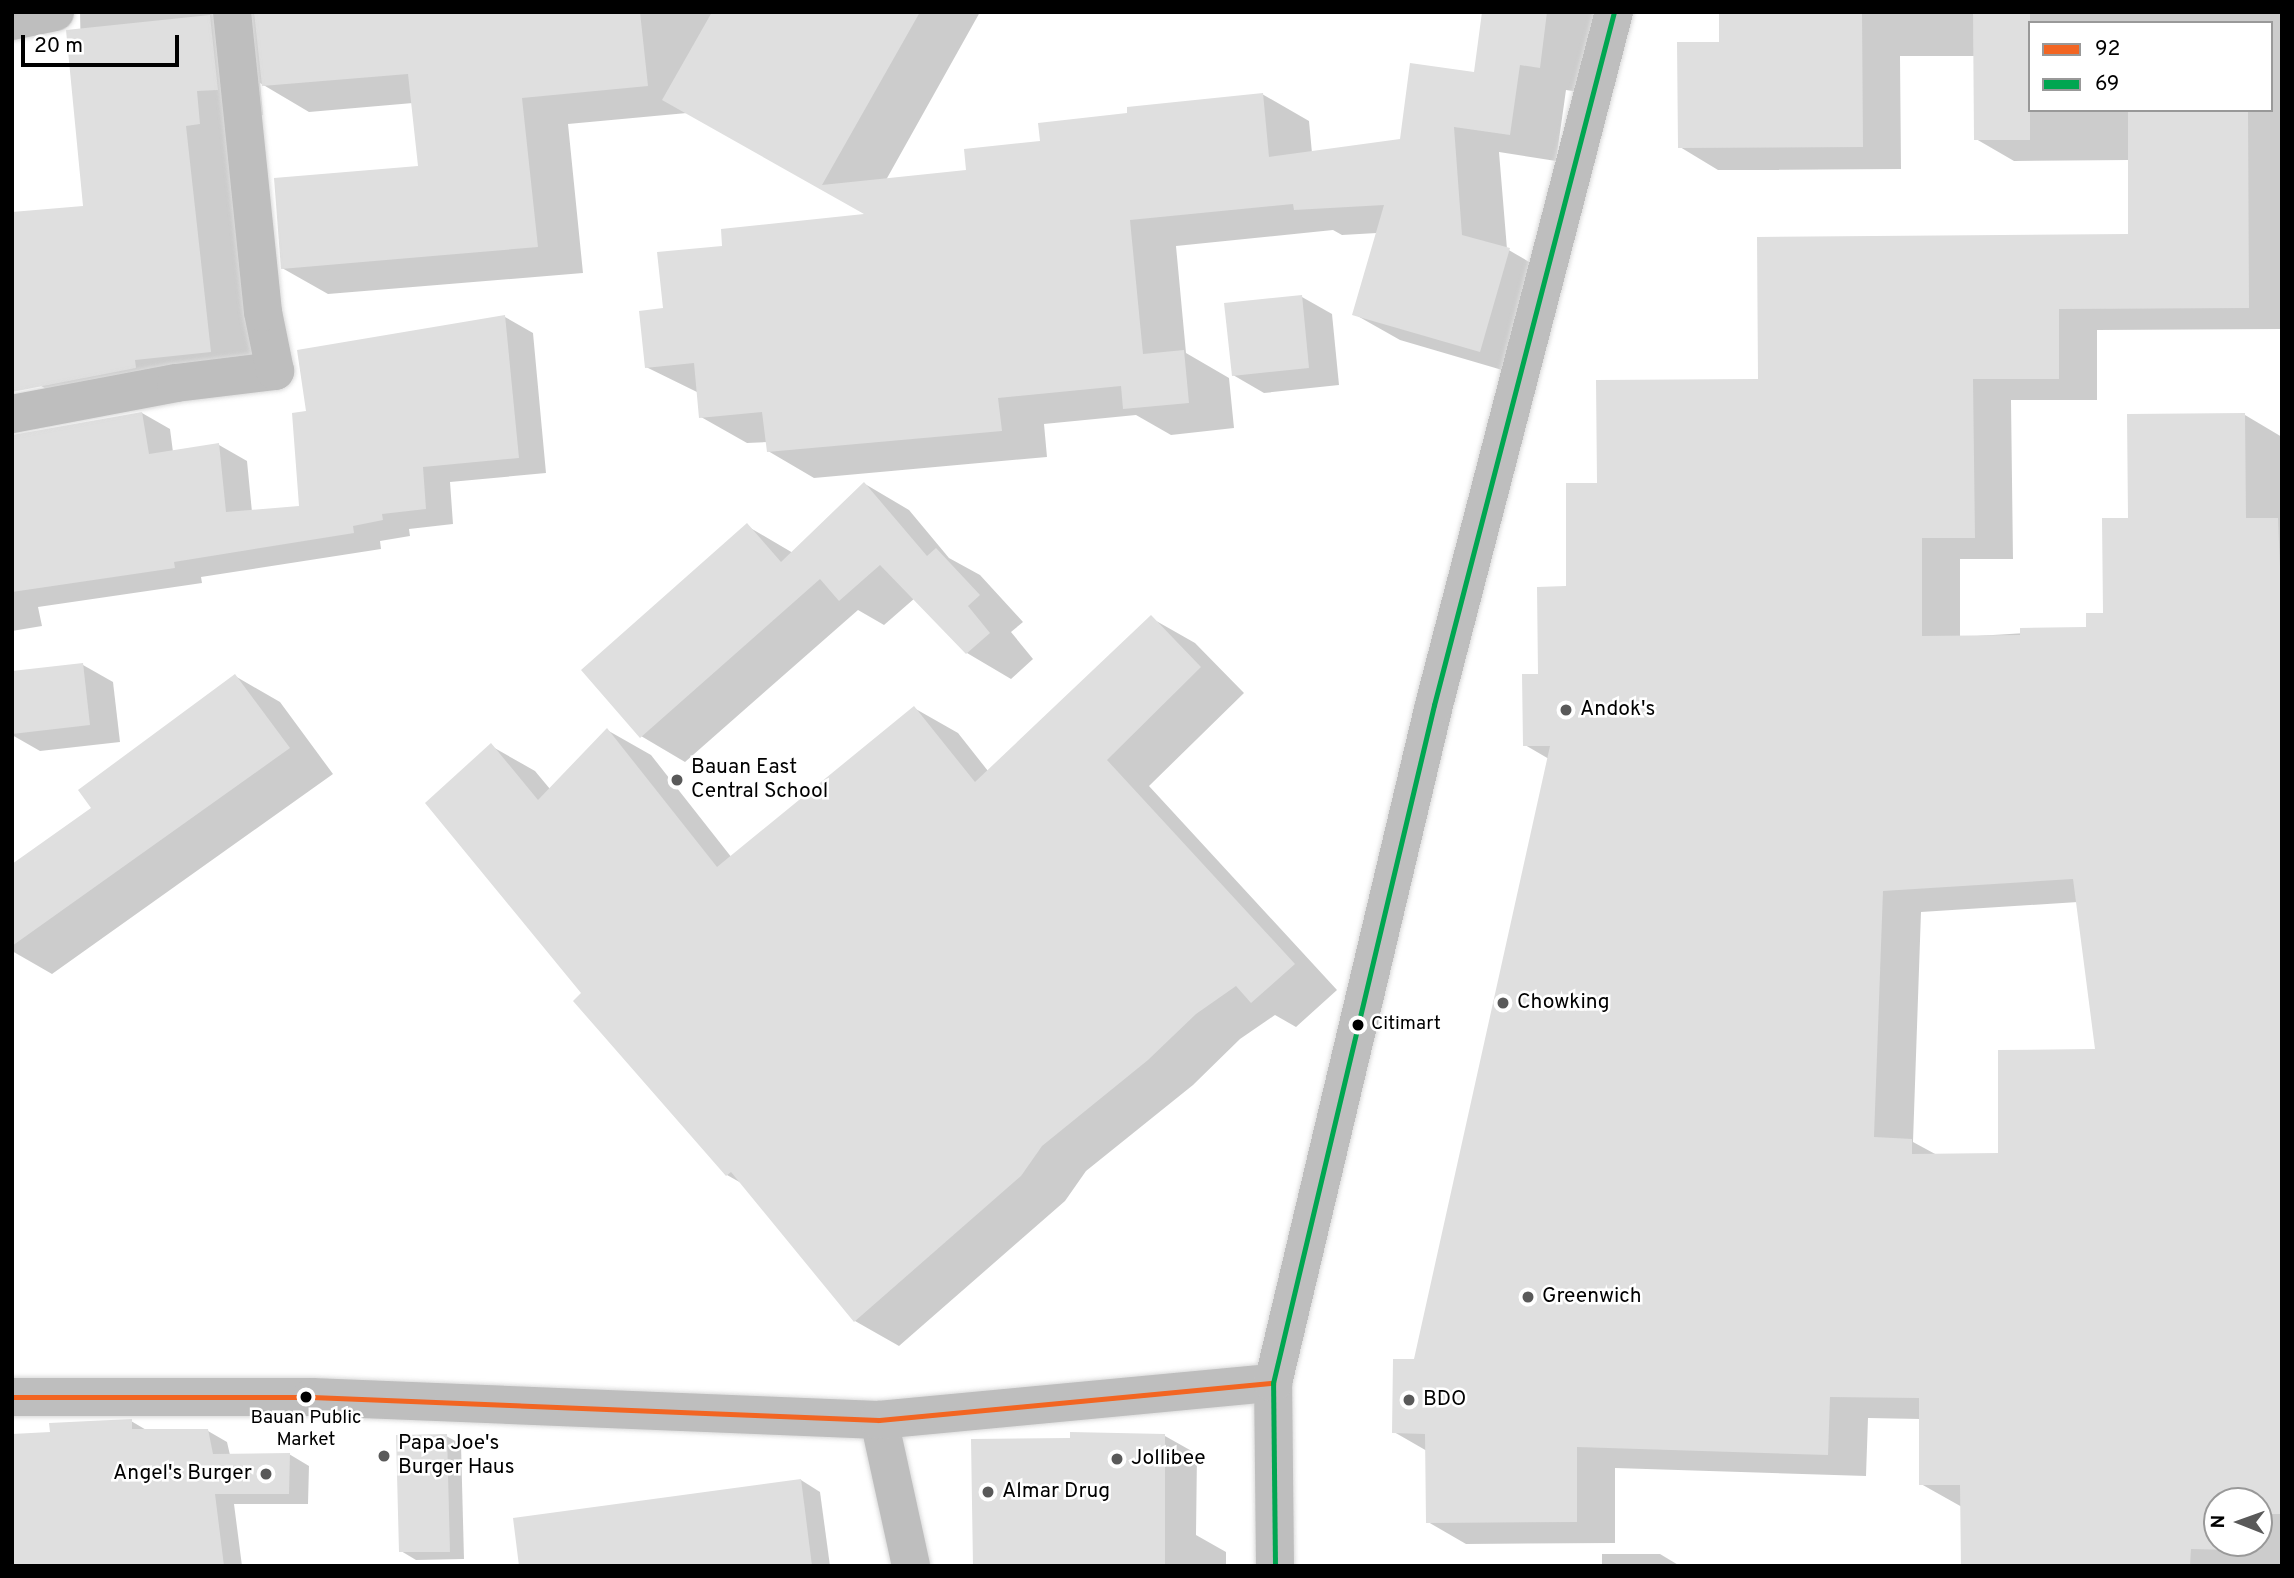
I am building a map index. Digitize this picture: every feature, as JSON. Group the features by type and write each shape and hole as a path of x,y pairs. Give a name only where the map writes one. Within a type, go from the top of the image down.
{"main road":[{"path":"12,21 55,12"},
{"path":"12,414 176,383 275,371 264,312 232,12"},
{"path":"1275,1566 1273,1383 1434,705 1614,12"},
{"path":"12,1397 312,1397 879,1420 1273,1383"},
{"path":"879,1420 911,1566"}],"building":[{"path":"254,12 640,12 648,86 522,98 538,247 281,269 274,178 418,166 408,74 262,86"},
{"path":"712,12 920,12 822,185 966,170 964,149 1040,141 1038,123 1127,113 1127,107 1263,93 1269,157 1400,139 1410,63 1474,72 1482,12 1547,12 1540,68 1520,65 1510,135 1454,127 1462,235 1510,248 1480,352 1352,315 1384,205 1294,210 1293,204 1130,220 1143,354 1184,350 1189,403 1123,409 1121,386 998,398 1002,431 767,452 762,412 699,418 694,363 645,368 639,311 663,308 657,252 722,246 721,229 864,214 662,100"},
{"path":"1719,12 1862,12 1863,147 1678,148 1677,42 1719,42"},
{"path":"1973,12 2030,12 2030,140 1974,140"},
{"path":"210,15 218,90 197,91 200,124 186,126 211,352 135,360 136,368 12,392 12,212 83,206 66,30"},
{"path":"2128,112 2248,112 2249,308 2059,309 2059,379 1973,379 1975,538 1922,538 1922,636 2020,635 2020,628 2086,627 2086,613 2103,613 2102,518 2128,518 2127,414 2245,413 2246,518 2278,518 2282,615 2282,1514 2273,1514 2273,1487 2203,1487 2203,1549 2191,1549 2190,1566 1961,1566 1960,1485 1919,1485 1919,1398 1830,1397 1828,1455 1577,1447 1577,1522 1426,1523 1425,1434 1392,1433 1393,1359 1414,1359 1550,746 1523,746 1522,674 1538,674 1537,587 1566,586 1566,483 1597,483 1596,380 1758,379 1757,237 2128,234","holes":["2073,879 2095,1049 1998,1050 1998,1153 1912,1154 1912,1139 1874,1137 1883,891"]},
{"path":"1302,295 1309,368 1232,376 1224,303"},
{"path":"505,315 519,458 423,467 426,509 382,514 383,520 353,526 354,533 174,562 175,568 12,592 12,435 142,412 149,454 219,443 226,512 299,506 292,413 306,411 297,350"},
{"path":"864,482 927,556 936,548 980,595 968,606 990,633 966,654 880,565 839,601 820,579 640,738 581,670 747,523 781,562"},
{"path":"1151,615 1201,667 1107,760 1295,964 1251,1003 1236,986 1196,1014 1148,1060 1042,1146 1021,1176 854,1322 731,1172 726,1176 573,1001 581,993 425,803 491,743 538,800 607,728 717,867 914,706 975,782"},
{"path":"83,663 90,725 12,734 12,671"},
{"path":"235,674 290,748 12,946 12,864 91,808 78,790"},
{"path":"132,1419 132,1429 208,1429 213,1454 290,1453 289,1494 215,1494 224,1566 12,1566 12,1434 50,1432 49,1423"},
{"path":"1070,1432 1165,1434 1165,1566 973,1566 971,1439 1070,1438"},
{"path":"447,1434 450,1552 399,1552 396,1435"},
{"path":"801,1479 812,1566 519,1566 513,1518"}],"transit line":[{"name":"69","path":"1275,1566 1273,1383 1434,705 1614,12"},
{"name":"92","path":"12,1397 312,1397 879,1420 1273,1383"}],"place":[{"name":"Andok's","path":"1566,710"},
{"name":"Bauan East Central School","path":"677,780"},
{"name":"Chowking","path":"1503,1003"},
{"name":"Citimart","path":"1358,1025"},
{"name":"Greenwich","path":"1528,1297"},
{"name":"Bauan Public Market","path":"306,1397"},
{"name":"BDO","path":"1409,1400"},
{"name":"Papa Joe's Burger Haus","path":"384,1456"},
{"name":"Jollibee","path":"1117,1459"},
{"name":"Angel's Burger","path":"266,1474"},
{"name":"Almar Drug","path":"988,1492"}]}
